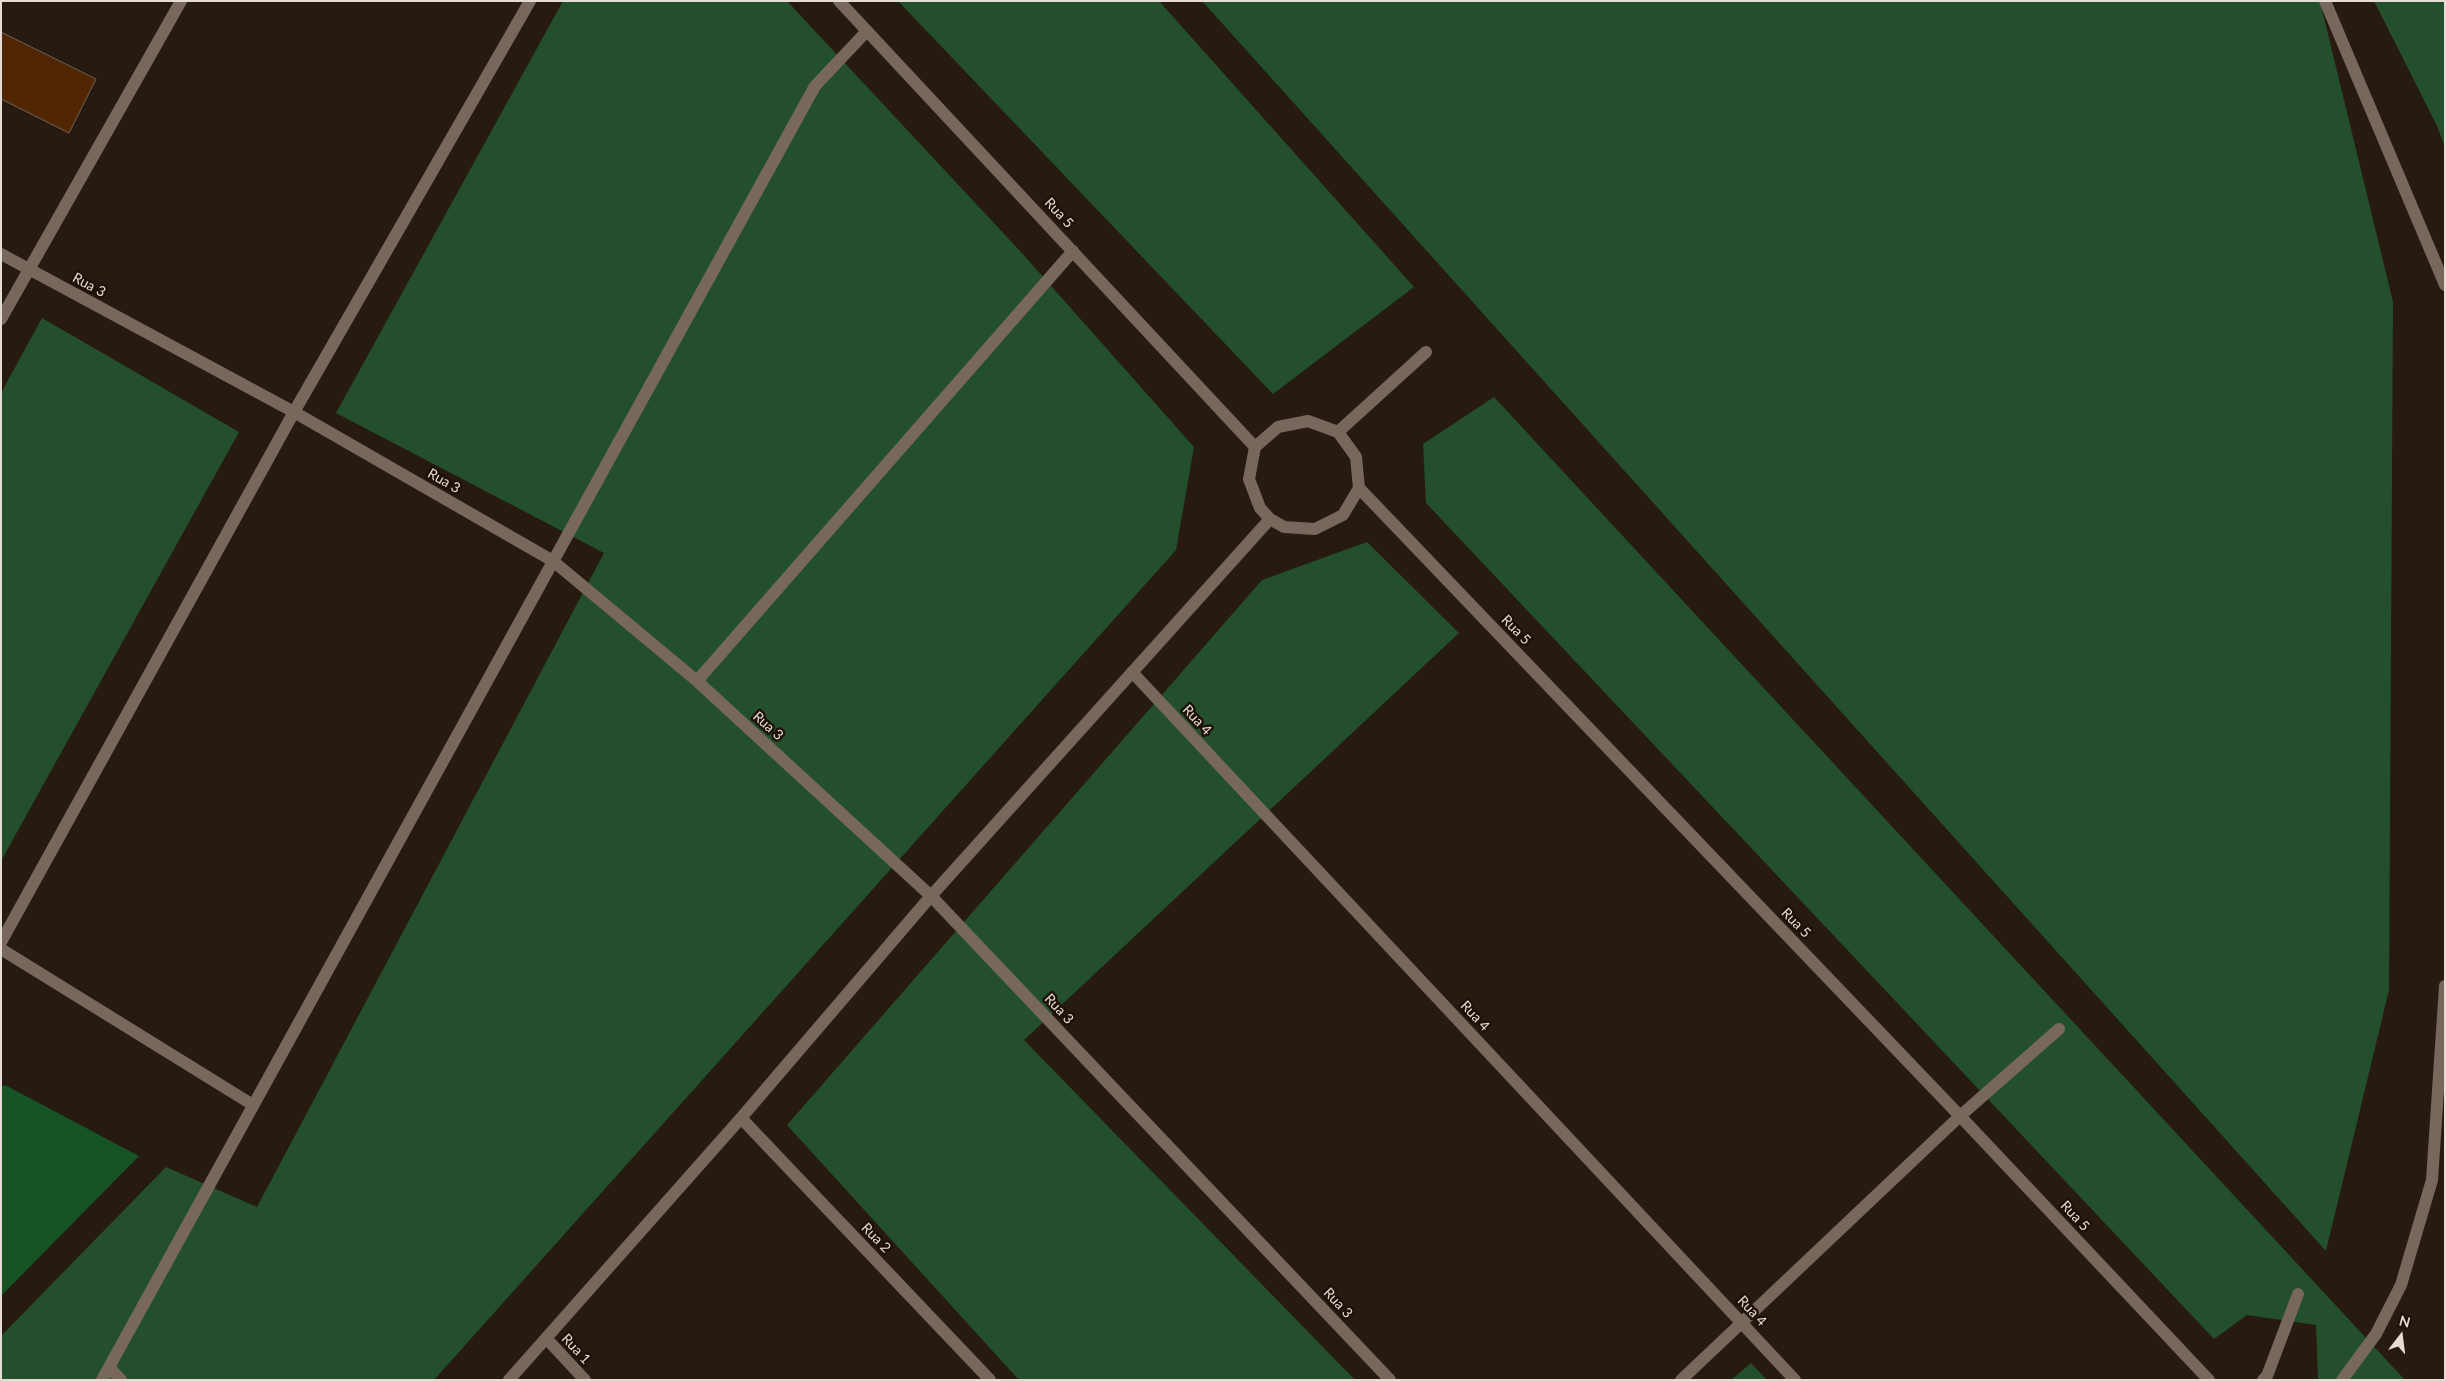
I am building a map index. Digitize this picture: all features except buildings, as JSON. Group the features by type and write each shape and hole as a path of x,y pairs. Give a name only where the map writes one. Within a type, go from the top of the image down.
{"street":[{"path":"1,319 181,1"},
{"name":"Rua 5","path":"839,1 1255,447"},
{"path":"2325,1 2445,286"},
{"path":"1,942 294,412 527,2"},
{"path":"102,1380 815,86 867,31"},
{"path":"697,681 1073,251"},
{"name":"Rua 3","path":"1,254 294,412 553,561 697,681 931,896 1390,1380"},
{"path":"1338,432 1426,352"},
{"path":"1308,421 1338,432 1356,457 1359,488 1343,515 1316,529 1284,527 1270,519 1260,508 1249,479 1255,447 1278,427 1308,421"},
{"name":"Rua 5","path":"1359,488 1960,1116 2209,1380"},
{"path":"509,1380 741,1118 931,896 1270,519"},
{"name":"Rua 4","path":"1132,672 1795,1380"},
{"path":"1,949 253,1105"},
{"path":"2342,1380 2376,1334 2401,1284 2432,1180 2445,986"},
{"path":"1681,1380 1960,1116 2059,1028"},
{"name":"Rua 2","path":"741,1118 990,1380"},
{"path":"2263,1380 2267,1376 2298,1294"},
{"name":"Rua 1","path":"546,1338 585,1380"},
{"path":"109,1367 121,1380"}],"green space":[{"path":"563,1 787,1 1020,251 1194,447 1176,550 434,1380 1,1380 1,1336 166,1167 257,1207 604,553 336,413"},
{"path":"898,1 1159,1 1414,287 1273,394"},
{"path":"1202,1 2320,1 2393,302 2389,990 2326,1251"},
{"path":"2374,1 2445,1 2445,147 2437,126"},
{"path":"42,318 239,432 1,861 1,393"},
{"path":"1494,397 2405,1380 2318,1380 2316,1325 2247,1315 2214,1339 1426,503 1423,444"},
{"path":"1367,542 1459,633 1024,1040 1355,1380 1019,1380 787,1125 1262,580"},
{"path":"5,1085 139,1156 1,1296 1,1087"},
{"path":"1751,1363 1767,1380 1731,1380"}]}
